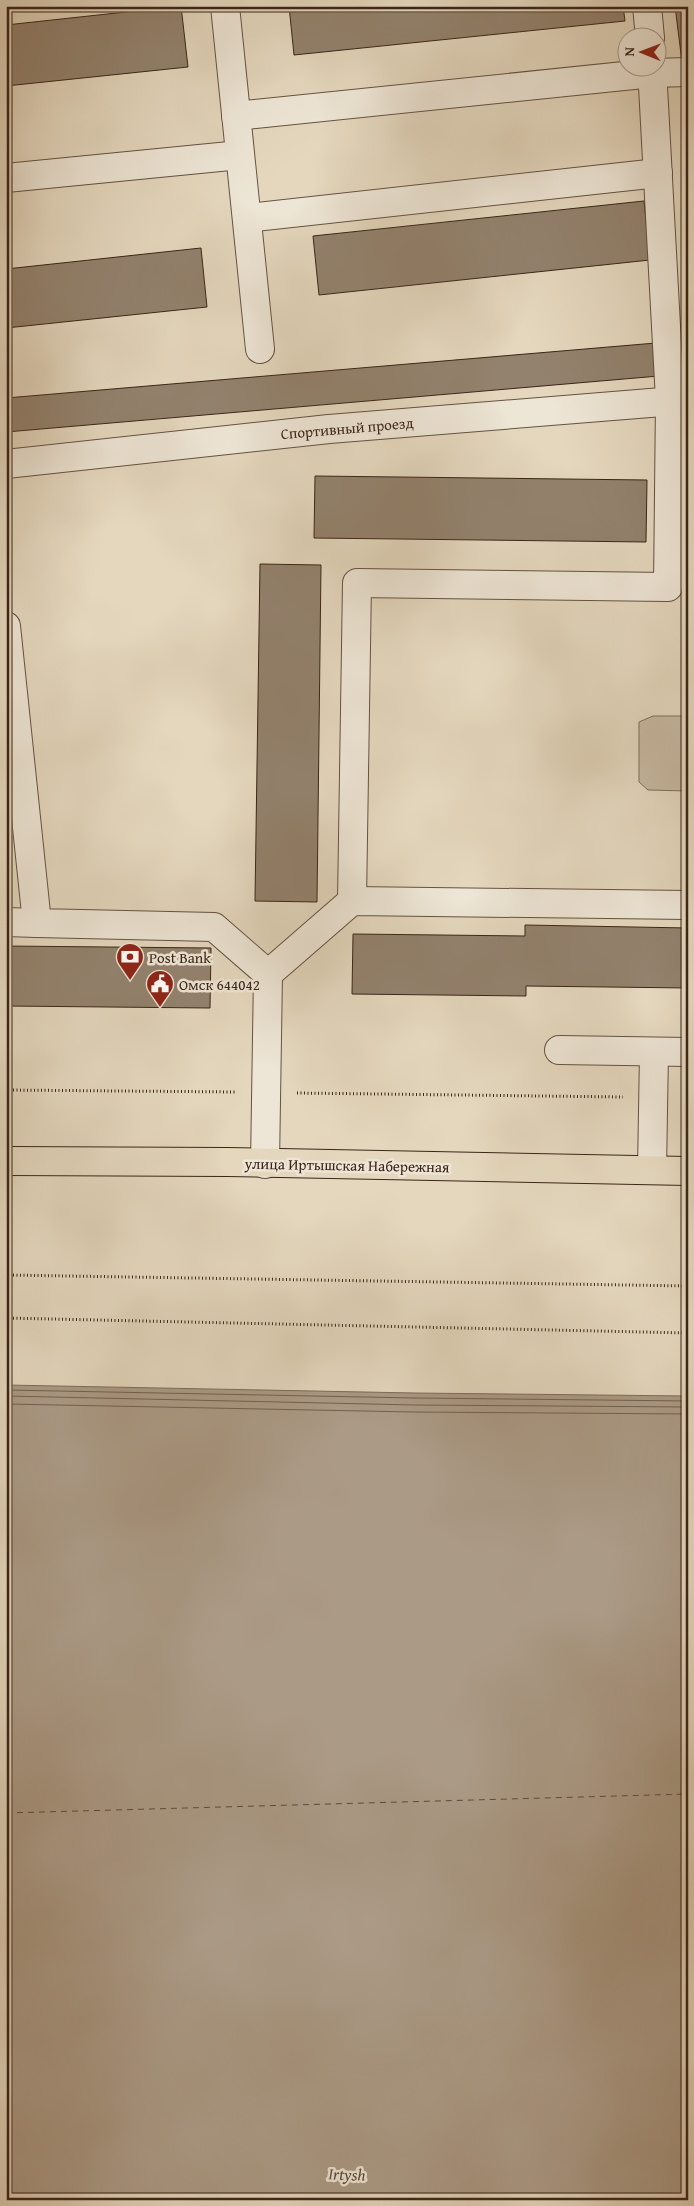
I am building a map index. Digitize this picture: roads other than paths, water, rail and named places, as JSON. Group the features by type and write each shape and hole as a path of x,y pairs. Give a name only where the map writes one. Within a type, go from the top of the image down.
{"main road":[{"name":"улица Иртышская Набережная","path":"6,1161 688,1171"}],"street":[{"path":"225,6 260,349"},
{"path":"647,6 649,28"},
{"path":"666,71 688,72"},
{"path":"236,116 616,74"},
{"path":"352,901 357,583 668,588 678,534 679,400 658,173 652,78"},
{"path":"6,178 240,155"},
{"path":"247,218 658,173"},
{"name":"Спортивный проезд","path":"6,464 329,429 679,400"},
{"path":"6,626 37,922"},
{"path":"265,1164 268,974 352,901 688,905"},
{"path":"6,922 214,926 268,974"},
{"path":"559,1050 688,1052"},
{"path":"652,1170 654,1052"}],"water":[{"name":"Irtysh","path":"6,1385 688,1396 688,2200 6,2200"}],"place":[{"name":"Post Bank","path":"130,981"},
{"name":"Омск 644042","path":"160,1008"}]}
